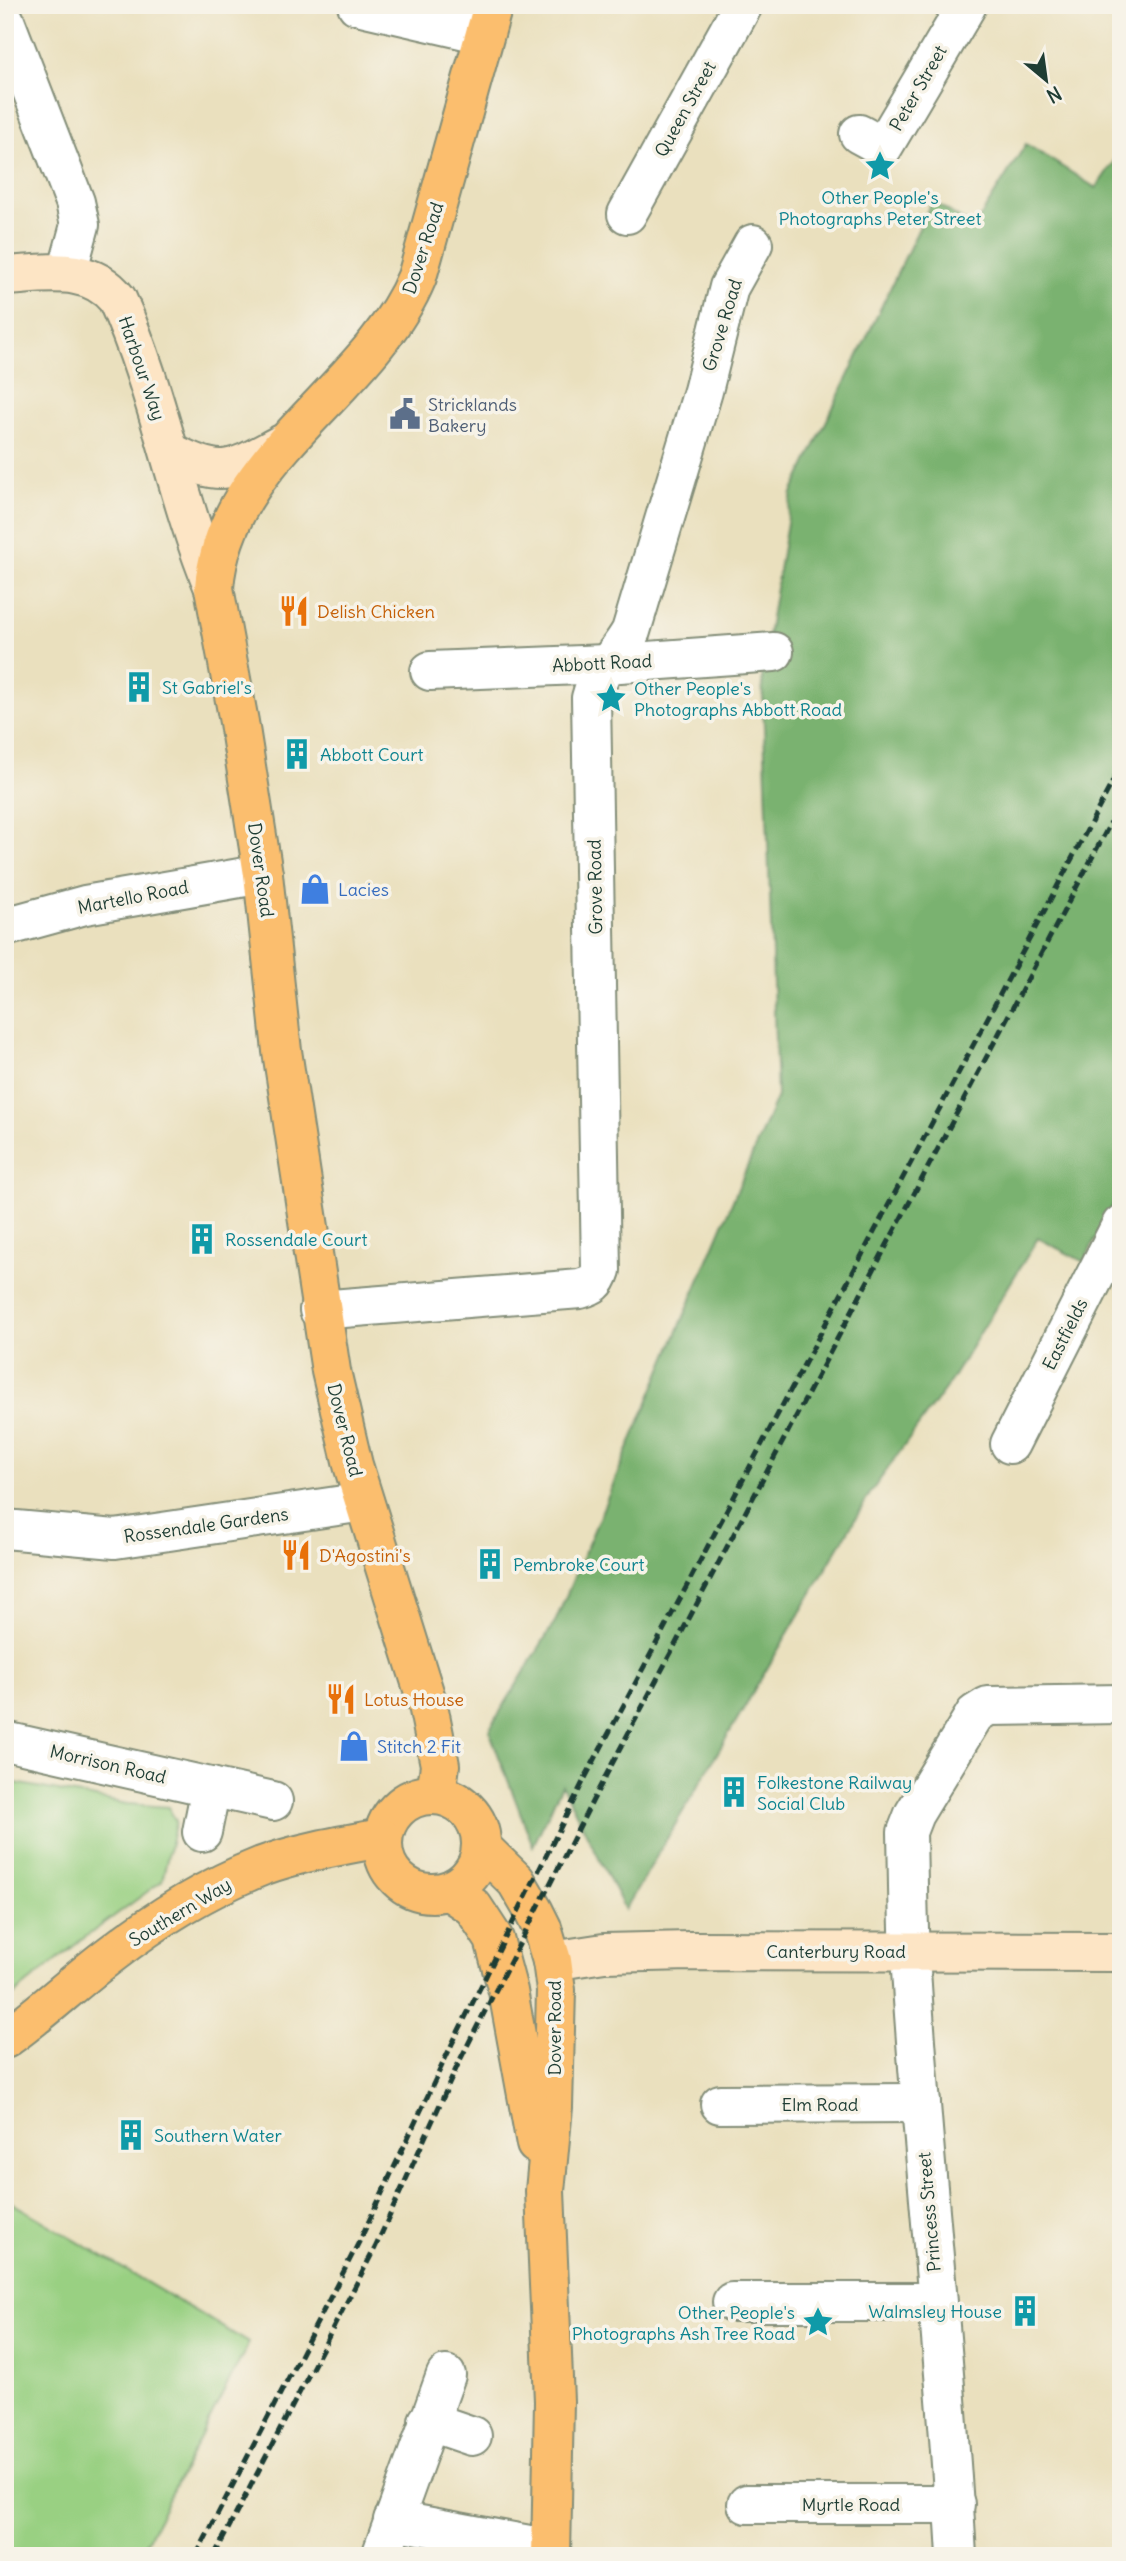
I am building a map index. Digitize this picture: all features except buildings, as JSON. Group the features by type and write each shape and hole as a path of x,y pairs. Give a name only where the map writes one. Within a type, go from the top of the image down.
{"main road":[{"name":"Dover Road","path":"436,1795 440,1765 431,1717 364,1502 331,1371 282,1051 263,874 214,587 216,567 230,527 246,497 282,444 326,401 373,348 409,296 417,277 488,20"},
{"path":"421,1796 451,1798 464,1806 480,1831 479,1861 472,1874 449,1891 432,1894 415,1891 401,1883 389,1871 383,1855 382,1838 394,1811 407,1801 421,1796"},
{"name":"Southern Way","path":"5,2039 110,1955 166,1917 224,1884 264,1866 382,1838"},
{"name":"Dover Road","path":"481,1846 516,1881 542,1928 552,1961 556,1990 553,2107 545,2191 554,2401 551,2552"},
{"name":"Dover Road","path":"449,1891 473,1907 494,1940 508,1991 545,2191"}],"street":[{"path":"357,5 488,20"},
{"name":"Queen Street","path":"627,214 743,5"},
{"name":"Peter Street","path":"859,134 883,147 967,5"},
{"path":"5,22 75,202 80,225 67,273"},
{"name":"Grove Road","path":"320,1310 580,1289 592,1286 598,1280 601,1270 591,698 595,682 606,664 623,646 631,631 703,391 729,287 752,244"},
{"name":"Harbour Way","path":"5,276 67,273 96,280 108,287 117,299 172,453 177,486 214,587"},
{"path":"172,453 198,466 215,470 242,465 282,444"},
{"name":"Abbott Road","path":"429,671 606,664 774,652"},
{"name":"Martello Road","path":"5,926 85,905 263,874"},
{"name":"Eastfields","path":"1010,1444 1117,1239"},
{"name":"Rossendale Gardens","path":"5,1529 115,1539 364,1502"},
{"name":"Princess Street","path":"957,2556 910,1952 907,1832 914,1814 975,1714 988,1706 1121,1704"},
{"name":"Morrison Road","path":"5,1741 273,1801"},
{"path":"202,1832 211,1787"},
{"name":"Canterbury Road","path":"552,1961 604,1953 691,1951 1121,1952"},
{"name":"Elm Road","path":"719,2104 921,2103"},
{"path":"732,2302 936,2302"},
{"path":"381,2556 446,2375"},
{"path":"429,2421 472,2436"},
{"name":"Myrtle Road","path":"747,2504 955,2504"},
{"path":"393,2520 551,2552"}],"green space":[{"path":"1026,144 1096,188 1121,151 1121,1189 1084,1262 1038,1238 952,1379 871,1492 625,1910 562,1785 533,1846 489,1730 556,1620 777,1096 762,671 792,493 932,201 974,227"},
{"path":"5,1781 127,1804 168,1807 176,1821 162,1881 80,1941 5,2002"},
{"path":"5,2193 9,2201 249,2343 139,2556 5,2556"}],"railway":[{"path":"196,2556 360,2240 452,2044 584,1780 1121,766"},
{"path":"214,2556 375,2248 460,2060 594,1798 1121,803"}],"place":[{"name":"Other People's Photographs Peter Street","path":"880,166"},
{"name":"Stricklands Bakery","path":"405,414"},
{"name":"Delish Chicken","path":"294,611"},
{"name":"St Gabriel's","path":"139,687"},
{"name":"Other People's Photographs Abbott Road","path":"611,698"},
{"name":"Abbott Court","path":"297,754"},
{"name":"Lacies","path":"315,889"},
{"name":"Rossendale Court","path":"202,1239"},
{"name":"D'Agostini's","path":"296,1555"},
{"name":"Pembroke Court","path":"490,1564"},
{"name":"Lotus House","path":"341,1699"},
{"name":"Stitch 2 Fit","path":"354,1746"},
{"name":"Folkestone Railway Social Club","path":"734,1792"},
{"name":"Southern Water","path":"131,2135"},
{"name":"Walmsley House","path":"1025,2311"},
{"name":"Other People's Photographs Ash Tree Road","path":"818,2322"}]}
